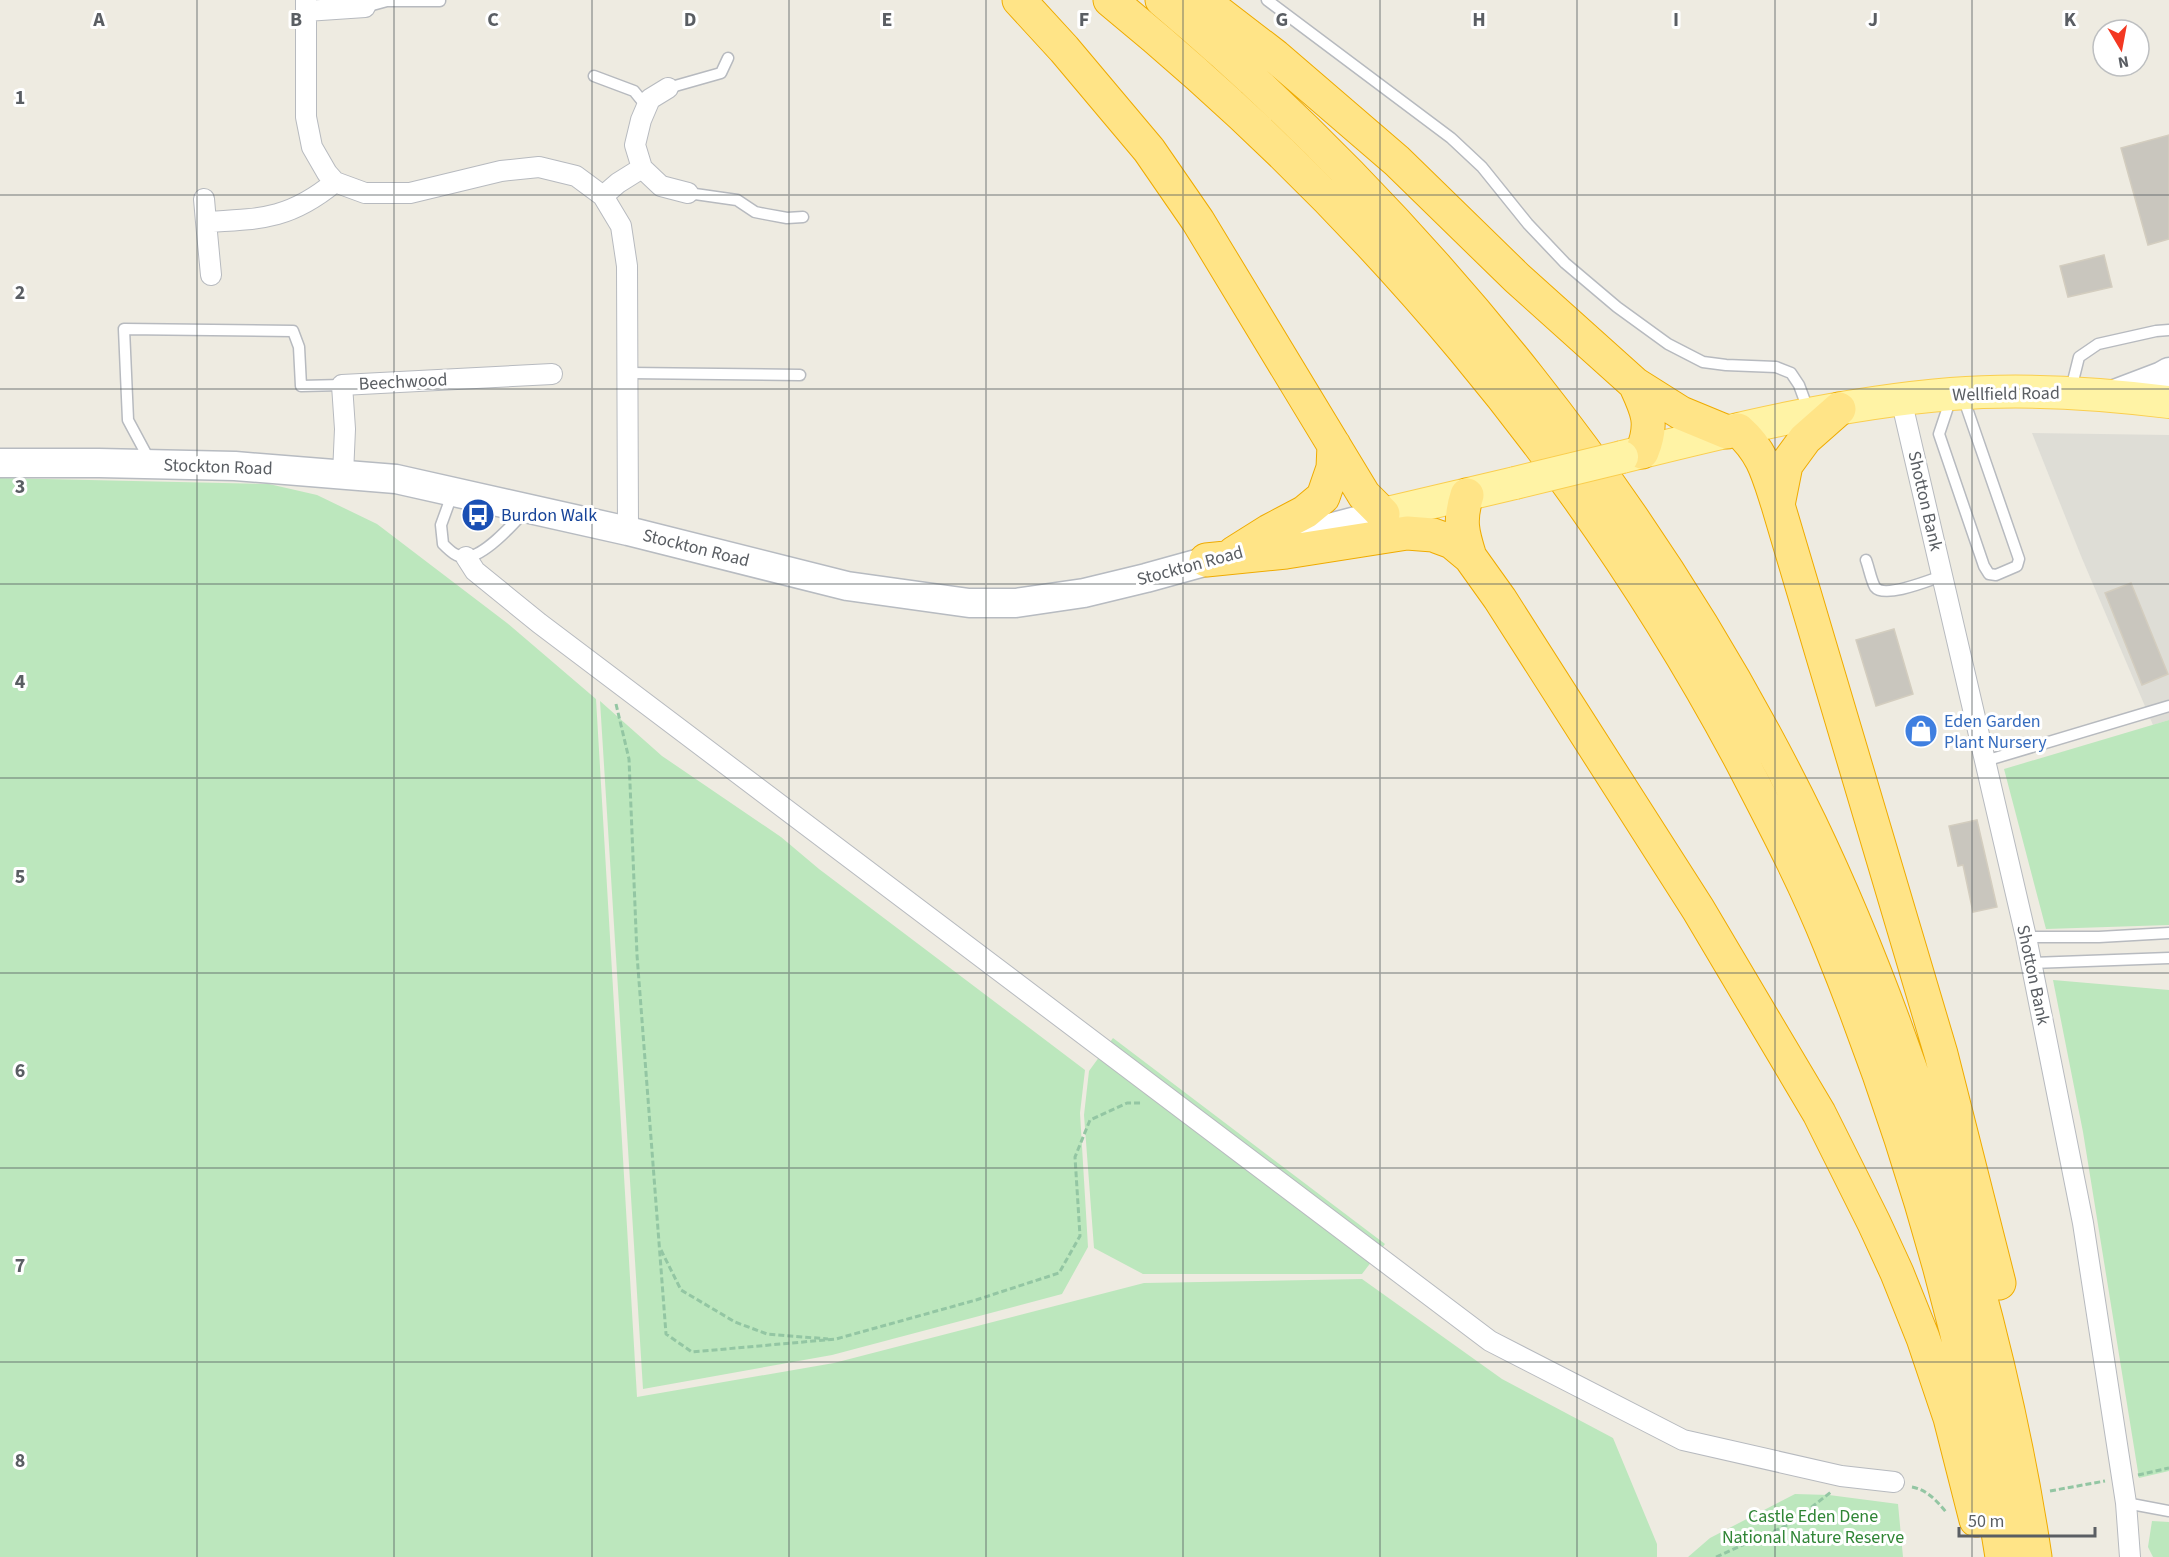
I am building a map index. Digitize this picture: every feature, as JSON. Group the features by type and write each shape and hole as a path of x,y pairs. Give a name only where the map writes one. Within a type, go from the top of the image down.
{"highway":[{"path":"1019,0 1064,49 1149,150 1198,221 1364,495 1383,514"},
{"path":"1110,0 1169,49 1277,147 1368,239 1440,321 1535,438 1607,538 1707,697 1774,824 1829,942 1907,1157 1961,1348 1992,1492 2002,1557"},
{"path":"1162,0 1223,52 1309,132 1394,220 1479,315 1555,412 1635,522 1746,701 1814,832 1861,936 1898,1030 1938,1149 1992,1341 2012,1424 2035,1557"},
{"path":"1202,0 1275,56 1396,161 1517,278 1635,384 1681,413 1732,431 1752,442 1764,463 1941,1054 1981,1207 2022,1380 2040,1493 2043,1557"},
{"path":"1632,454 1648,437 1649,426 1646,408 1635,384"},
{"path":"1778,505 1786,465 1825,412"},
{"path":"1220,557 1305,512 1323,497 1333,468 1334,445"},
{"path":"1467,495 1462,513 1462,531 1470,557"},
{"path":"1220,557 1286,552 1407,532 1433,535 1452,542 1470,557 1500,599 1698,909 1820,1113 1897,1273 1923,1338 1950,1418 1985,1557"}],"main road":[{"name":"Wellfield Road","path":"1383,514 1632,454 1825,412 1902,399 1958,394 2112,395 2169,372"},
{"path":"2112,395 2169,402"},
{"name":"Stockton Road","path":"0,463 235,466 396,479 628,531 847,586 969,603 1016,603 1084,592 1146,578 1383,514"}],"street":[{"path":"366,7 306,5 306,117 312,147 335,182 365,193 410,193 501,171 539,167 576,176 603,196 621,226 627,266 628,531"},
{"path":"668,88 650,99 641,120 635,145 642,168 661,186 688,193"},
{"path":"603,196 618,183 642,168"},
{"path":"206,222 279,215 305,204 335,182"},
{"path":"204,199 211,275"},
{"name":"Beechwood","path":"343,474 345,429 342,385 552,374"},
{"name":"Shotton Bank","path":"1902,399 2026,937 2083,1223 2126,1503 2130,1557"},
{"path":"466,557 475,571 539,624 1490,1341 1683,1440 1842,1476 1894,1482"}],"lane":[{"path":"1267,0 1451,138 1482,167 1528,224 1565,263 1617,308 1668,344 1703,362 1776,367 1791,373 1799,385 1825,412"},
{"path":"366,7 387,1 440,1"},
{"path":"668,88 721,73 728,58"},
{"path":"594,76 634,91 647,106"},
{"path":"688,193 737,200 755,212 787,218 803,217"},
{"path":"151,464 128,420 124,329 293,331 299,347 301,386 342,385"},
{"path":"2071,393 2079,357 2098,344 2169,330"},
{"path":"629,373 800,375"},
{"path":"1958,394 2019,559 2017,566 1996,575 1989,574 1984,566 1939,434 1943,418 1958,394"},
{"path":"453,492 441,525 443,544 454,554 466,557 477,553 508,530 528,509"},
{"path":"1866,560 1876,588 1882,591 1892,591 1942,576"},
{"path":"1985,761 2169,706"},
{"path":"2026,937 2099,937 2169,933"},
{"path":"2031,963 2169,958"},
{"path":"2126,1503 2169,1511"}],"path":[{"path":"609,676 629,759 637,955 666,1334 692,1352 750,1349 836,1339 976,1300 1059,1273 1080,1236 1075,1157 1090,1120 1127,1103 1174,1103"},
{"path":"660,1248 681,1290 735,1322 767,1334 836,1339"},
{"path":"1716,1557 1790,1524 1829,1495 1842,1476"},
{"path":"1894,1482 1922,1489 1934,1498 1947,1513"}],"shaded area":[{"path":"2032,433 2169,435 2169,720 2153,725 2081,556"}],"green space":[{"path":"0,478 269,484 317,495 377,524 507,623 596,699 637,1397 834,1363 1144,1283 1362,1279 1502,1379 1613,1438 1657,1544 1657,1557 0,1557"},
{"path":"600,701 662,756 781,837 819,869 1085,1070 1080,1113 1088,1247 1062,1294 832,1355 643,1389"},
{"path":"2169,720 2169,925 2046,929 2004,769"},
{"path":"2053,980 2169,990 2169,1471 2139,1478 2083,1132"},
{"path":"1113,1038 1385,1244 1362,1274 1143,1274 1094,1248 1084,1115 1089,1071"},
{"name":"Castle Eden Dene National Nature Reserve","path":"1795,1494 1829,1495 1898,1504 1903,1557 1688,1557 1710,1538"},
{"path":"2152,1521 2169,1522 2169,1557 2153,1557 2148,1547"}],"building":[{"path":"2169,135 2169,239 2148,245 2121,148"},
{"path":"2104,255 2112,287 2068,297 2060,266"},
{"path":"2131,583 2168,674 2142,685 2105,593"},
{"path":"1894,629 1913,694 1876,706 1856,640"},
{"path":"1977,820 1997,907 1973,912 1963,865 1958,866 1949,826"}],"place":[{"name":"Burdon Walk","path":"478,515"},
{"name":"Eden Garden Plant Nursery","path":"1921,731"}]}
